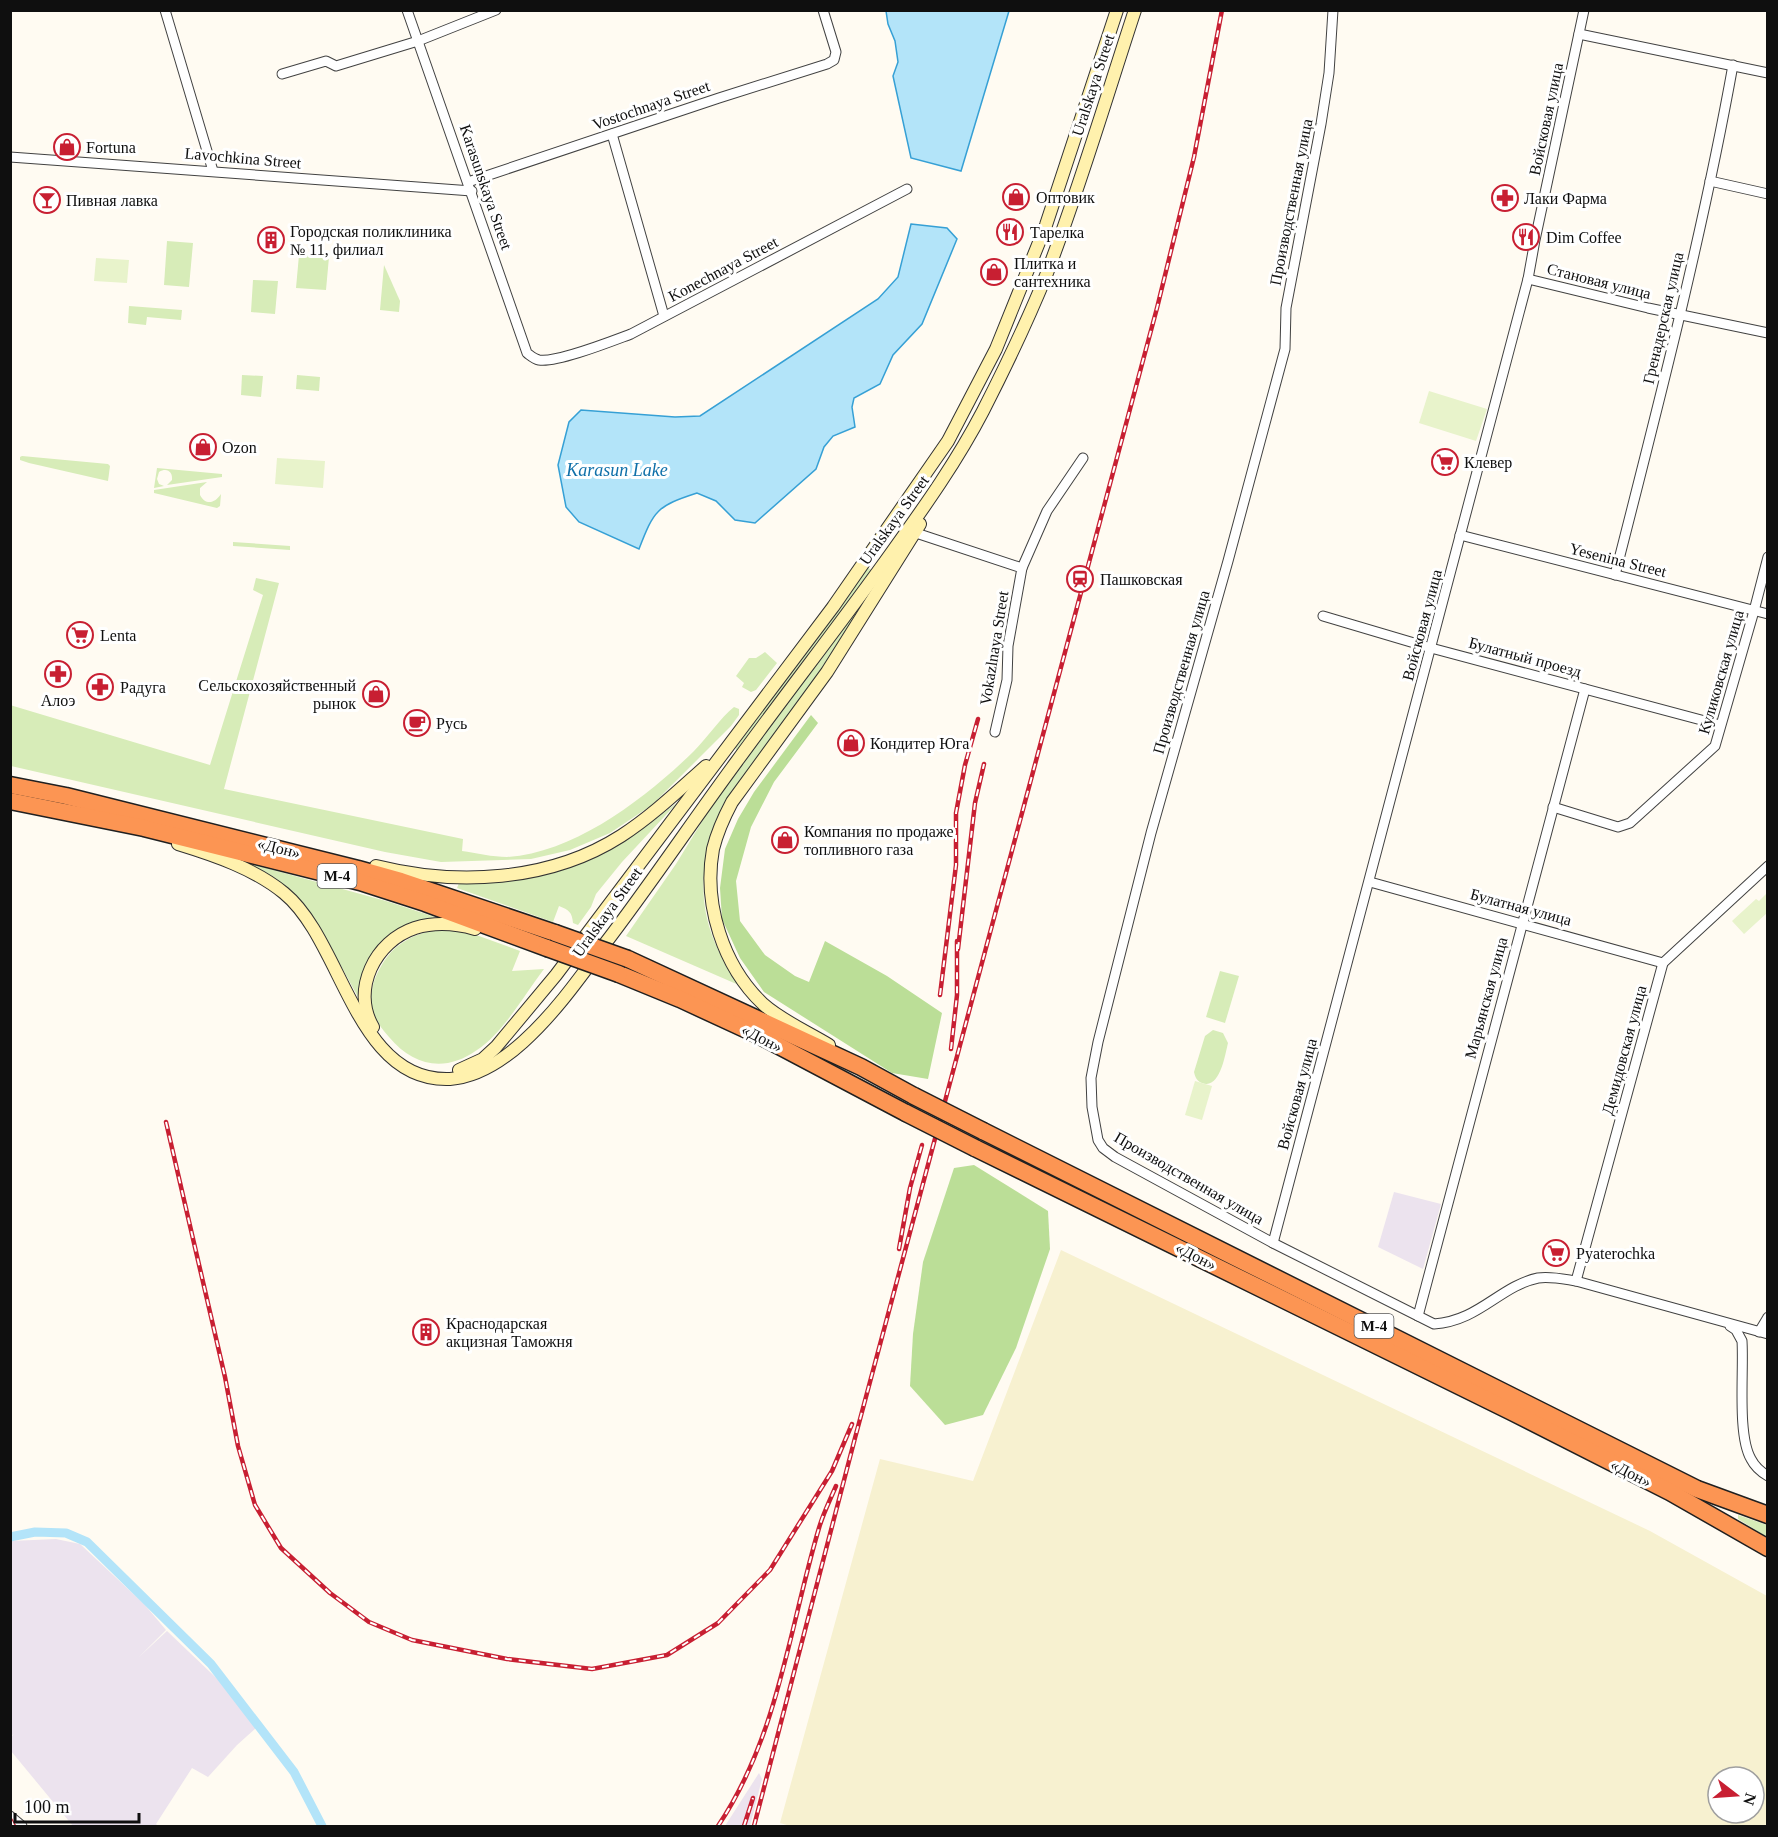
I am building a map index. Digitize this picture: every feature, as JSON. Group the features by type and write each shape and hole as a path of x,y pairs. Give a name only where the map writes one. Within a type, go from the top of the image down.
{"highway":[{"name":"«Дон»","path":"10,785 265,844 401,881 551,940 619,974 760,1036 975,1148 1670,1492 1767,1548"},
{"name":"М-4","path":"10,801 122,823"},
{"name":"«Дон»","path":"122,823 360,882 551,940 628,959 861,1067 983,1131 1697,1489 1767,1515"}],"main road":[{"name":"Uralskaya Street","path":"551,940 534,949 456,924 433,924 413,928 393,941 374,960 364,992 371,1023 388,1048 404,1061 420,1068 440,1072 455,1071 483,1059 496,1047 556,975 833,607 948,441 996,349 1046,225 1117,10"},
{"name":"Uralskaya Street","path":"122,823 141,833 227,861 286,894 318,937 352,1004 372,1036 394,1060 410,1070 431,1077 449,1079 482,1071 504,1058 522,1043 571,990 943,481 992,393 1047,273 1135,10"},
{"path":"861,1067 848,1056 765,1006 745,985 723,944 713,910 712,858 721,826 732,802 827,672 916,533 943,481"},
{"path":"725,749 722,760 730,764 736,762"},
{"path":"265,844 290,846 388,869 428,875 474,878 524,872 582,855 616,839 664,803 725,749"}],"street":[{"path":"165,10 213,171"},
{"name":"Karasunskaya Street","path":"407,10 527,353 536,359 546,360"},
{"path":"282,74 326,61 336,66 418,41 496,10"},
{"name":"Vostochnaya Street","path":"470,187 612,134 827,64 834,60 836,52 823,10"},
{"name":"Производственная улица","path":"1273,1243 1115,1157 1103,1148 1098,1140 1092,1107 1091,1078 1151,833 1285,349 1286,308 1329,73 1333,10"},
{"name":"Войсковая улица","path":"1273,1243 1528,279 1584,10"},
{"path":"1579,34 1767,73"},
{"name":"Гренадерская улица","path":"1615,575 1681,315 1733,66"},
{"path":"612,134 664,316"},
{"name":"Lavochkina Street","path":"10,157 470,187"},
{"path":"1710,181 1767,194"},
{"name":"Konechnaya Street","path":"546,360 599,346 631,334 907,189"},
{"name":"Становая улица","path":"1528,279 1767,333"},
{"name":"Vokazlnaya Street","path":"995,732 1008,680 1008,646 1022,568 1047,511 1083,458"},
{"path":"916,533 1022,568"},
{"name":"Yesenina Street","path":"1460,535 1767,614"},
{"name":"Куликовская улица","path":"1553,807 1618,827 1630,823 1715,746 1767,557"},
{"name":"Булатный проезд","path":"1323,616 1431,648 1720,725"},
{"name":"Марьянская улица","path":"1418,1316 1521,922 1585,689"},
{"path":"1663,963 1767,866"},
{"name":"Булатная улица","path":"1370,882 1663,963"},
{"name":"Демидовская улица","path":"1576,1281 1663,963"},
{"path":"1273,1243 1434,1324 1451,1323 1465,1318 1518,1286 1538,1278 1576,1281 1763,1333 1767,1317"},
{"path":"1728,1325 1736,1330 1743,1341 1745,1440 1750,1458 1767,1476"},
{"path":"10,1816 22,1827"}],"shaded area":[{"path":"1394,1192 1441,1204 1423,1269 1378,1247"},
{"path":"1061,1250 1650,1531 1767,1596 1767,1826 790,1826 780,1823 880,1459 973,1481"},
{"path":"56,1539 80,1544 144,1604 166,1630 139,1657 167,1631 231,1692 256,1728 208,1777 192,1768 156,1824 158,1826 73,1826 11,1751 11,1737 14,1734 11,1736 11,1541"},
{"path":"759,1773 762,1779 750,1826 725,1826"}],"green space":[{"path":"167,241 193,243 189,287 164,285"},
{"path":"299,255 329,257 326,290 296,288"},
{"path":"96,258 129,260 127,283 94,281"},
{"path":"384,265 400,301 399,312 380,310"},
{"path":"253,280 278,281 275,314 251,312"},
{"path":"129,306 182,310 181,320 147,317 146,325 128,323"},
{"path":"242,375 263,376 261,397 241,395"},
{"path":"297,375 320,377 319,391 296,389"},
{"path":"1429,391 1487,409 1476,441 1419,423"},
{"path":"22,456 108,464 110,466 108,481 29,463 20,460"},
{"path":"277,458 325,461 323,488 275,484"},
{"path":"157,468 222,474 222,477 167,485 172,480 172,475 165,470 159,472 157,479 159,484 164,486 154,488"},
{"path":"207,482 200,488 200,495 205,501 210,502 216,500 221,494 220,506 217,508 154,493 154,490"},
{"path":"233,542 290,546 290,550 233,546"},
{"path":"866,567 872,570 737,756 735,745"},
{"path":"256,578 279,583 224,789 463,839 462,851 507,857 533,853 558,845 608,820 632,804 675,769 734,707 739,709 739,715 731,726 652,805 610,833 570,850 531,859 441,862 385,852 11,766 10,705 210,765 263,595 253,590"},
{"path":"877,586 708,848 703,886 708,921 720,954 741,986 626,936 676,864 728,779 863,596"},
{"path":"765,652 777,663 756,690 751,692 742,687 744,683 736,676 749,658 756,658"},
{"path":"811,715 818,723 774,782 751,827 736,881 740,921 765,955 795,976 809,982 825,941 887,976 942,1013 928,1079 892,1073 764,992 740,958 722,919 720,888 725,849 738,819 754,792"},
{"path":"678,802 622,862 596,894 591,907 578,925 573,923 569,912 559,906 553,922 457,888 459,883 596,856 628,839"},
{"path":"244,862 386,901 435,917 407,927 383,945 366,968 360,982 358,997 331,948 304,907"},
{"path":"1767,893 1767,913 1744,934 1732,921 1756,899 1759,901"},
{"path":"445,928 468,932 520,951 512,971 544,969 505,1023 487,1043 465,1057 441,1064 419,1060 398,1047 386,1034 373,1013 371,994 379,970 391,952 415,936"},
{"path":"1220,971 1239,976 1225,1023 1206,1017"},
{"path":"1213,1030 1223,1033 1228,1043 1221,1070 1217,1077 1208,1084 1196,1079 1194,1072 1205,1036"},
{"path":"1195,1081 1212,1086 1202,1120 1185,1115"},
{"path":"974,1165 1048,1211 1050,1249 1016,1348 983,1415 945,1425 910,1386 913,1334 923,1262 954,1168"},
{"path":"1738,1515 1767,1525 1767,1537 1738,1519"}],"water":[{"path":"886,11 1009,11 961,171 911,158 893,76 898,62 895,41 888,24"},
{"name":"Karasun Lake","path":"911,224 947,228 957,239 922,324 893,355 880,384 854,398 852,407 855,427 833,436 824,447 816,469 755,523 735,520 716,501 697,493 673,502 659,511 653,518 639,549 579,522 566,507 558,465 569,422 581,410 675,417 700,416 878,299 898,277"}],"waterway":[{"path":"10,1537 35,1532 66,1533 87,1542 211,1664 294,1772 322,1826"}],"railway":[{"path":"754,1826 855,1438 1157,308 1194,157 1222,10"},
{"path":"940,995 956,865 956,813 965,765 978,719"},
{"path":"958,949 975,803 984,764"},
{"path":"951,1049 957,995 957,941"},
{"path":"166,1122 225,1377 238,1446 255,1505 281,1548 330,1593 369,1622 412,1640 507,1659 592,1669 667,1655 718,1623 770,1570 832,1471 852,1424"},
{"path":"899,1249 910,1188 922,1145"},
{"path":"718,1826 755,1756 768,1719 780,1682 819,1528 836,1486"},
{"path":"744,1826 753,1798"},
{"path":"10,1819 14,1826"}],"place":[{"name":"Fortuna","path":"67,147"},
{"name":"Оптовик","path":"1016,197"},
{"name":"Лаки Фарма","path":"1505,198"},
{"name":"Пивная лавка","path":"47,200"},
{"name":"Тарелка","path":"1010,232"},
{"name":"Dim Coffee","path":"1526,237"},
{"name":"Городская поликлиника № 11, филиал","path":"271,240"},
{"name":"Плитка и сантехника","path":"994,272"},
{"name":"Ozon","path":"203,447"},
{"name":"Клевер","path":"1445,462"},
{"name":"Пашковская","path":"1080,579"},
{"name":"Lenta","path":"80,635"},
{"name":"Алоэ","path":"58,674"},
{"name":"Радуга","path":"100,687"},
{"name":"Сельскохозяйственный рынок","path":"376,694"},
{"name":"Русь","path":"417,723"},
{"name":"Кондитер Юга","path":"851,743"},
{"name":"Компания по продаже топливного газа","path":"785,840"},
{"name":"Pyaterochka","path":"1556,1253"},
{"name":"Краснодарская акцизная Таможня","path":"426,1332"}]}
